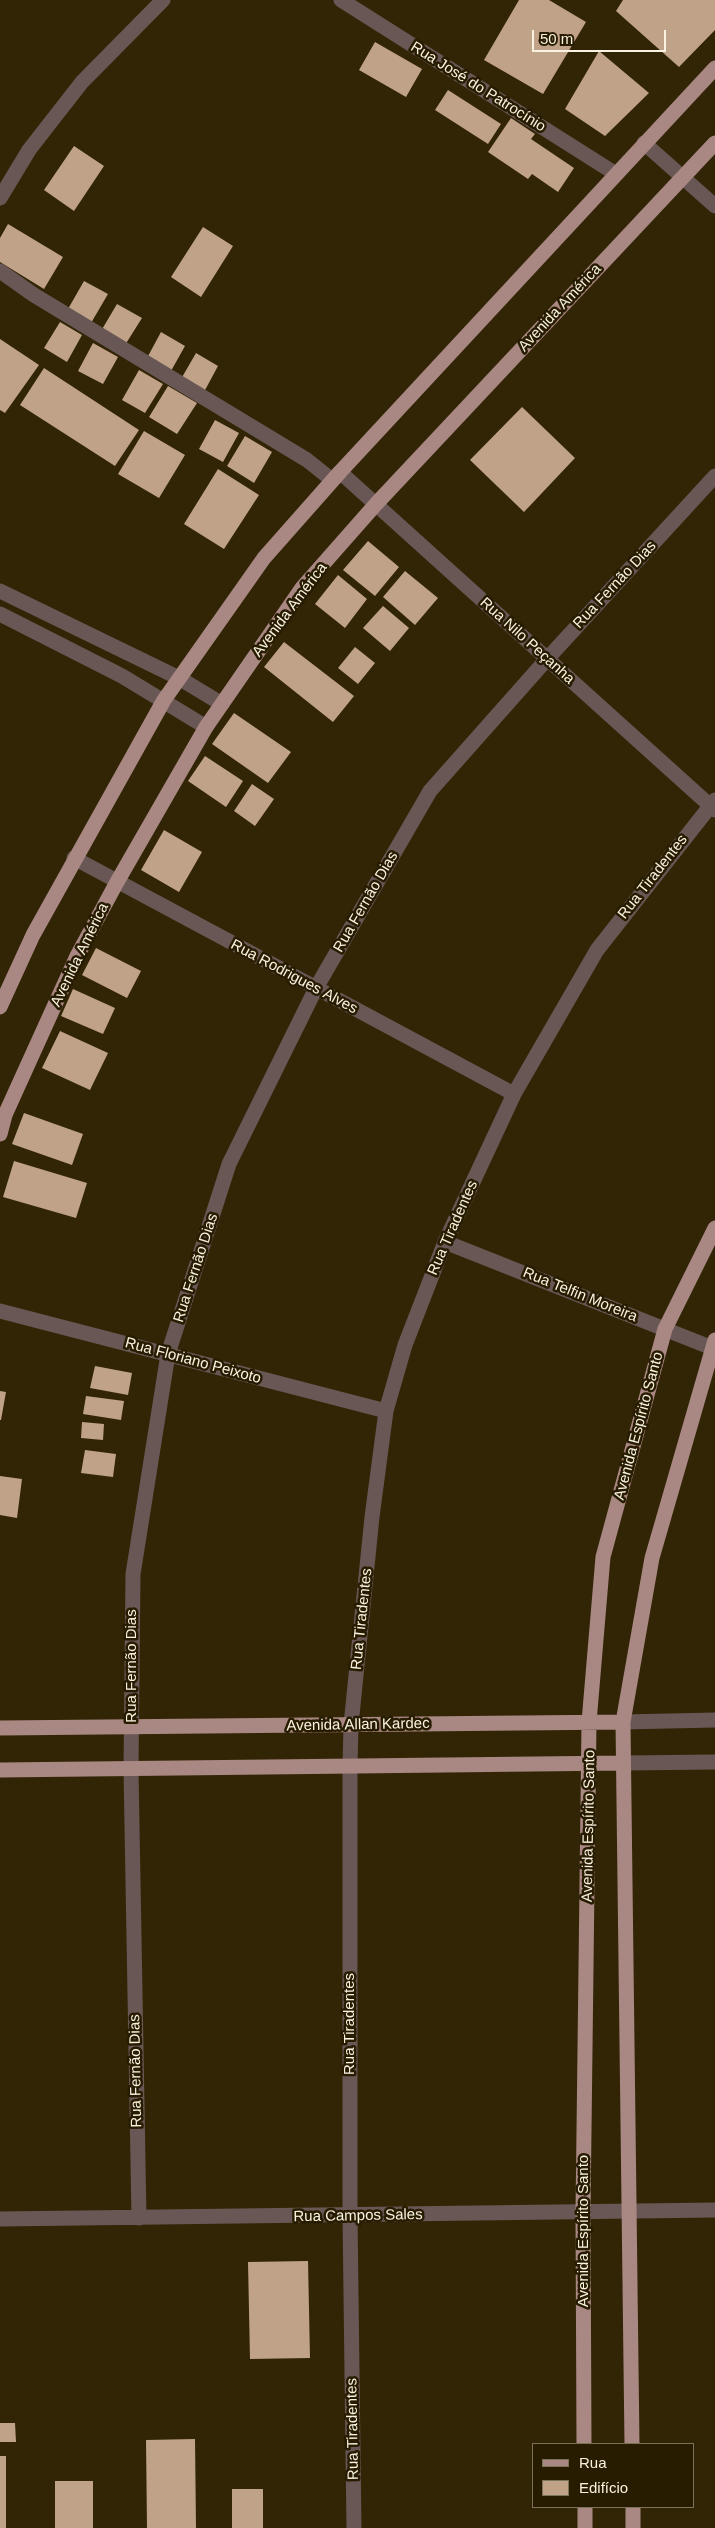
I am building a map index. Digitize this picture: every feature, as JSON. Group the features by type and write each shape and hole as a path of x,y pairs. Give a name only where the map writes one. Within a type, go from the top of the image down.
{"main road":[{"path":"0,1007 33,934 164,700 264,558 336,476 715,68"},
{"name":"Avenida América","path":"0,1134 5,1115 77,956 206,727 302,588 376,504 715,143"},
{"name":"Avenida Espírito Santo","path":"584,2443 583,2212 590,1764 589,1722 603,1557 665,1329 715,1228"},
{"path":"632,2443 622,1722 652,1558 714,1345"},
{"name":"Avenida Allan Kardec","path":"0,1728 622,1722"},
{"path":"0,1770 623,1763"},
{"path":"585,2508 585,2528"},
{"path":"633,2508 633,2528"}],"street":[{"path":"0,198 29,150 82,82 164,0"},
{"name":"Rua José do Patrocínio","path":"341,0 616,174"},
{"path":"644,143 715,206"},
{"name":"Rua Nilo Peçanha","path":"0,271 34,295 336,476 376,504 713,805"},
{"name":"Rua Fernão Dias","path":"139,2218 131,1769 133,1574 168,1354 229,1164 316,988 430,791 547,658 715,476"},
{"path":"0,590 179,678 222,704"},
{"path":"0,614 164,700 206,727"},
{"name":"Rua Tiradentes","path":"354,2528 350,2216 351,1725 372,1517 386,1411 405,1345 445,1242 514,1094 597,950 713,805"},
{"name":"Rua Rodrigues Alves","path":"74,858 514,1094"},
{"name":"Rua Telfin Moreira","path":"445,1242 665,1329 714,1345"},
{"name":"Rua Floriano Peixoto","path":"0,1311 386,1411"},
{"name":"Avenida Allan Kardec","path":"622,1722 715,1720"},
{"path":"623,1763 715,1762"},
{"name":"Rua Campos Sales","path":"0,2219 715,2210"}],"building":[{"path":"519,0 549,0 586,22 543,94 484,60"},
{"path":"623,0 715,0 715,30 679,67 616,11"},
{"path":"375,42 422,69 406,97 359,70"},
{"path":"599,51 649,93 605,136 565,109"},
{"path":"448,90 501,124 488,144 435,110"},
{"path":"511,118 535,134 531,139 574,168 558,192 532,174 528,179 488,152"},
{"path":"74,146 104,166 74,211 44,190"},
{"path":"8,224 63,257 44,289 0,262 0,238"},
{"path":"203,227 233,246 201,297 171,277"},
{"path":"84,281 108,294 91,323 68,309"},
{"path":"117,304 142,318 125,345 101,331"},
{"path":"60,322 82,335 67,362 44,348"},
{"path":"161,332 185,346 171,371 147,358"},
{"path":"0,339 39,365 5,413 0,410"},
{"path":"93,343 118,357 103,384 78,371"},
{"path":"196,353 218,366 204,392 181,379"},
{"path":"44,368 139,430 115,466 20,405"},
{"path":"139,370 163,384 145,413 122,400"},
{"path":"168,386 197,403 177,434 149,417"},
{"path":"522,407 575,458 524,512 470,460"},
{"path":"215,420 239,433 223,462 199,449"},
{"path":"144,431 185,455 159,498 118,474"},
{"path":"245,436 272,452 254,483 227,466"},
{"path":"218,469 259,495 224,549 184,524"},
{"path":"368,541 399,567 375,596 343,570"},
{"path":"405,571 438,598 415,625 383,597"},
{"path":"338,575 367,599 345,628 315,604"},
{"path":"383,606 409,628 390,651 363,628"},
{"path":"284,642 354,696 333,722 264,667"},
{"path":"355,647 375,663 358,684 338,668"},
{"path":"234,713 291,752 268,783 212,744"},
{"path":"205,756 243,781 226,807 188,781"},
{"path":"252,784 274,799 255,826 234,811"},
{"path":"164,830 202,852 179,892 141,870"},
{"path":"96,948 141,971 127,998 82,975"},
{"path":"73,989 115,1008 103,1034 61,1016"},
{"path":"60,1031 108,1053 90,1090 42,1068"},
{"path":"24,1113 83,1134 72,1165 12,1144"},
{"path":"14,1161 87,1183 76,1218 3,1197"},
{"path":"95,1366 132,1373 128,1395 90,1388"},
{"path":"0,1391 6,1392 1,1420 0,1420"},
{"path":"86,1396 124,1401 121,1420 83,1414"},
{"path":"82,1422 104,1424 103,1440 81,1438"},
{"path":"85,1450 116,1454 113,1477 81,1473"},
{"path":"0,1476 22,1479 17,1518 0,1515"},
{"path":"308,2261 310,2358 250,2359 248,2262"},
{"path":"0,2423 15,2423 16,2442 0,2442"},
{"path":"195,2439 196,2528 147,2528 146,2440"},
{"path":"0,2456 6,2456 6,2528 0,2528"},
{"path":"55,2481 93,2481 93,2528 55,2528"},
{"path":"232,2489 263,2489 263,2528 232,2528"}]}
